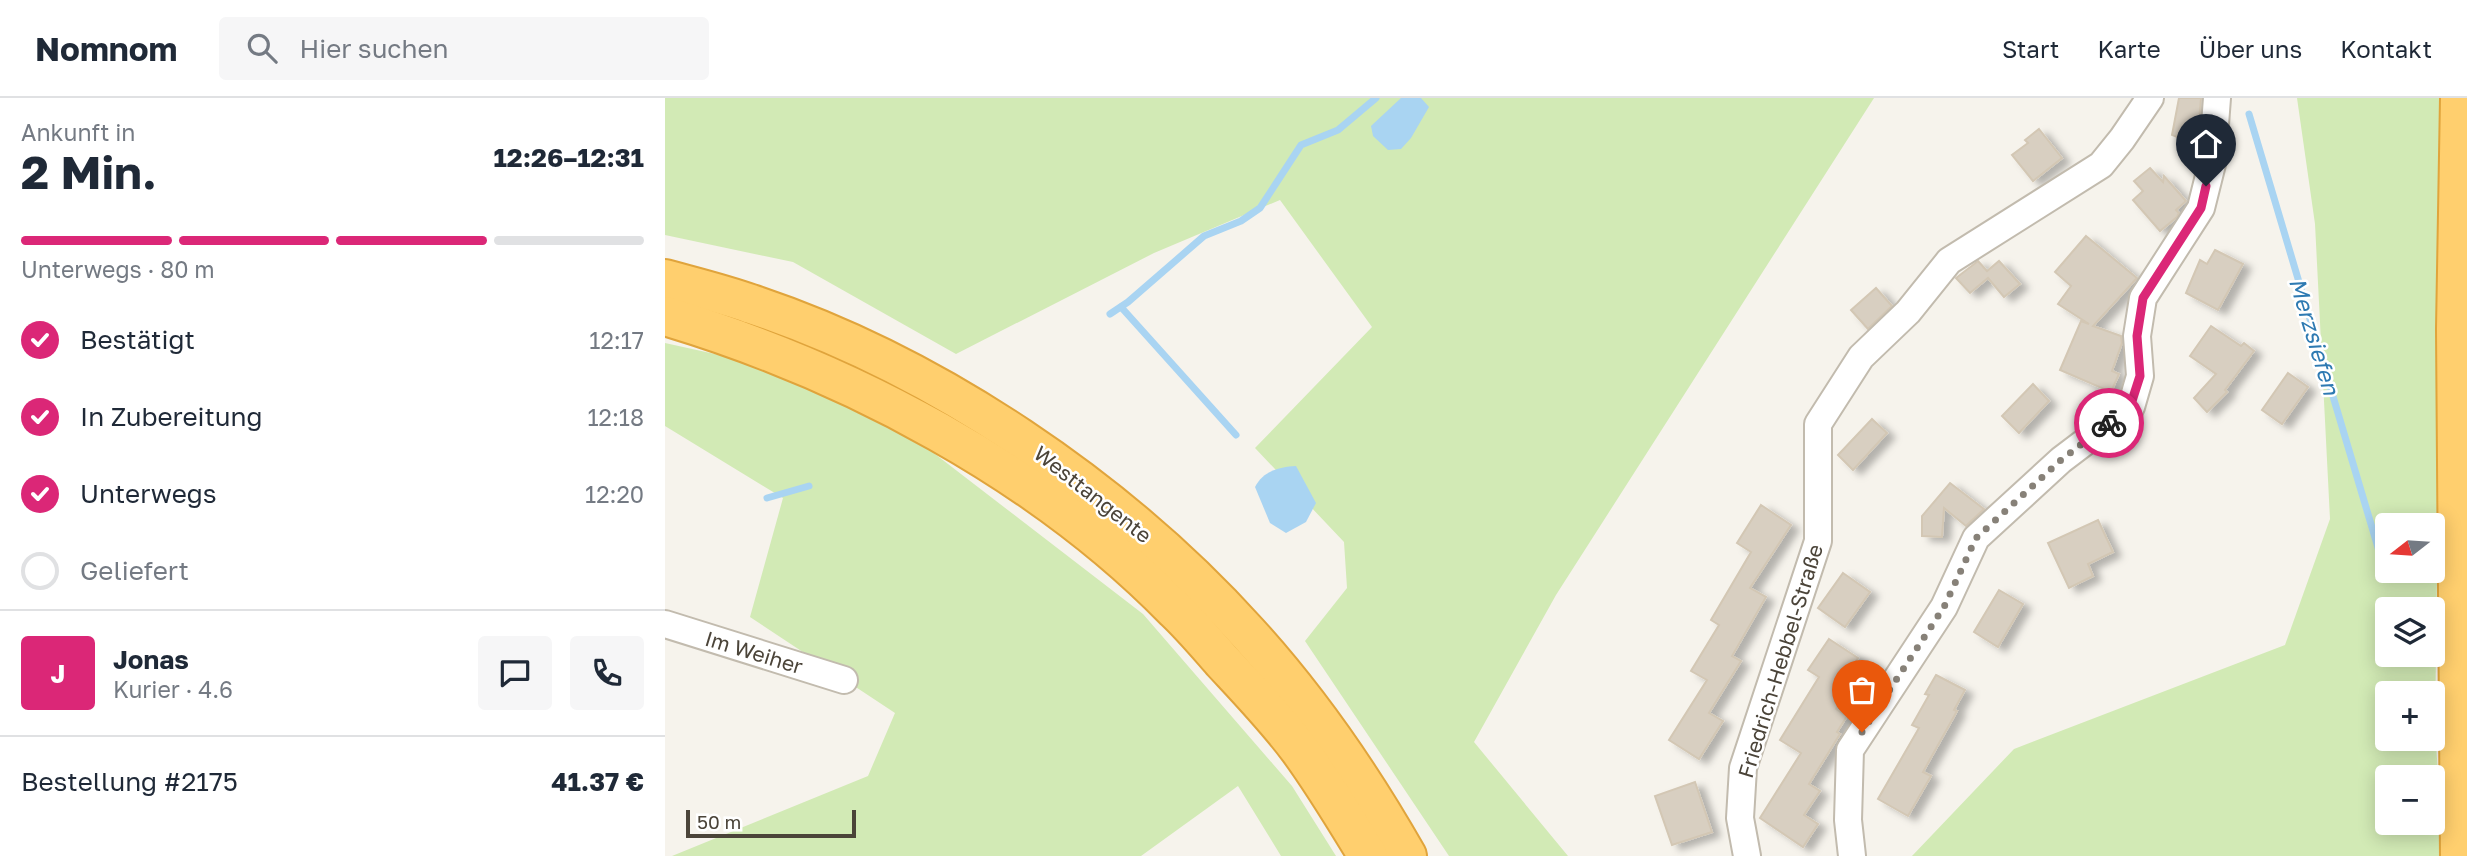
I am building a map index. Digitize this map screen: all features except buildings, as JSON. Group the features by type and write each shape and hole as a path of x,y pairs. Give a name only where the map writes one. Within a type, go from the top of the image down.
{"highway":[{"path":"2460,98 2456,329 2461,856"},
{"name":"Westtangente","path":"665,279 752,304 822,331 891,363 957,399 1083,482 1170,556 1249,634 1319,721 1377,803 1408,856"},
{"name":"Westtangente","path":"665,317 749,345 829,377 885,404 983,458 1046,501 1109,550 1174,609 1237,677 1299,748 1368,856"}],"street":[{"name":"Friedrich-Hebbel-Straße","path":"1747,856 1740,818 1743,768 1818,541 1818,424 1861,357 1908,312 1949,261 2101,165 2150,98"},
{"path":"1853,856 1848,820 1850,751 1944,607 1976,538 2061,460 2130,407 2140,376 2137,336 2143,298 2201,208 2212,164 2217,98"},
{"name":"Im Weiher","path":"665,624 844,680"}],"green space":[{"path":"665,98 1874,98 1556,595 1474,742 1568,856 1449,856 1305,641 1347,588 1344,542 1255,448 1372,327 1280,200 1154,253 956,354 793,262 665,235"},
{"path":"2297,98 2443,98 2438,513 2375,513 2375,583 2437,583 2437,597 2375,597 2375,667 2436,667 2436,681 2375,681 2375,751 2436,751 2437,765 2375,765 2375,835 2442,835 2444,856 1912,856 2014,749 2285,645 2330,519 2315,224"},
{"path":"665,343 733,358 896,424 1143,614 1292,786 1336,856 1281,856 1238,786 1141,856 672,856 868,776 895,713 750,617 783,498 665,426"}],"water":[{"path":"1401,98 1421,98 1429,107 1411,138 1401,149 1388,150 1373,136 1371,126"},
{"path":"1296,466 1316,503 1306,522 1286,533 1270,523 1255,487 1262,477 1272,471"}],"waterway":[{"name":"Merzsiefen","path":"1110,314 1128,302 1204,236 1241,221 1260,208 1301,145 1338,130 1376,98"},
{"name":"Merzsiefen","path":"2249,114 2375,538"},
{"path":"1121,307 1236,435"},
{"name":"Merzsiefen","path":"767,498 809,486"}],"way so far":[{"path":"1862,732 1944,607 1976,538 2061,460 2109,423"}],"route":[{"path":"2109,423 2130,407 2140,376 2137,336 2143,298 2201,208 2206,186"}]}
